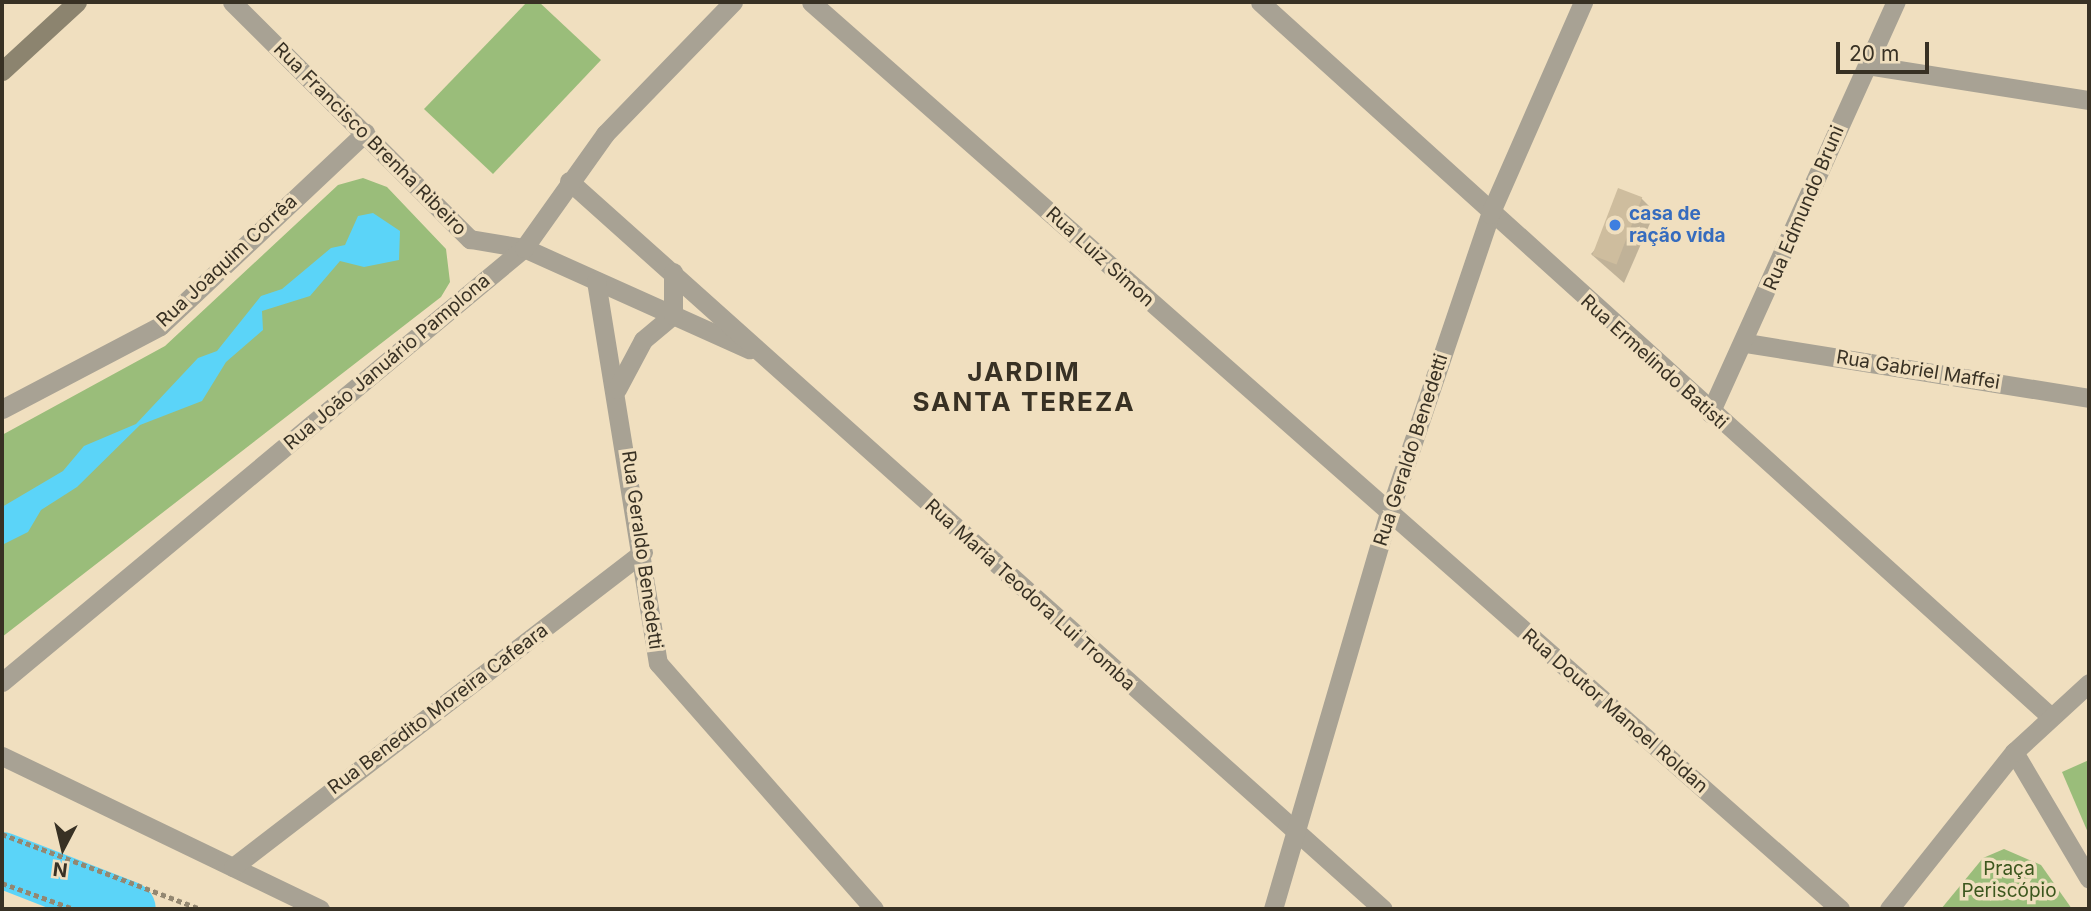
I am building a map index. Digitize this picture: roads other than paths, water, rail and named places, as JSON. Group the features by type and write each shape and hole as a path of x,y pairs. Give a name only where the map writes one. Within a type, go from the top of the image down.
{"main road":[{"path":"2,69 77,2"}],"street":[{"name":"Rua Francisco Brenha Ribeiro","path":"232,2 470,239 524,248"},
{"name":"Rua João Januário Pamplona","path":"2,682 524,248 569,181 733,2"},
{"name":"Rua Luiz Simon","path":"811,2 1389,513"},
{"name":"Rua Ermelindo Batisti","path":"1260,2 1710,413 2052,717"},
{"name":"Rua Geraldo Benedetti","path":"1273,909 1389,513 1490,214 1583,2"},
{"name":"Rua Edmundo Bruni","path":"1710,413 1746,343 1896,2"},
{"path":"1867,65 2089,100"},
{"name":"Rua Joaquim Corrêa","path":"2,410 160,326 365,133"},
{"name":"Rua Maria Teodora Lui Tromba","path":"569,181 1383,909"},
{"name":"Rua Maria Teodora Lui Tromba","path":"524,248 766,356"},
{"path":"617,390 635,351 673,315 673,272"},
{"name":"Rua Geraldo Benedetti","path":"596,281 617,390 658,663 874,909"},
{"name":"Rua Gabriel Maffei","path":"1746,343 2089,398"},
{"name":"Rua Doutor Manoel Roldan","path":"1389,513 1840,909"},
{"name":"Rua Benedito Moreira Cafeara","path":"233,867 643,552"},
{"path":"1889,909 2014,752 2089,683"},
{"path":"2014,752 2089,879"},
{"path":"2,756 320,909"}],"water":[{"path":"373,213 400,231 399,260 364,267 340,261 310,296 262,311 263,330 226,362 202,401 140,425 77,487 41,510 28,532 2,545 2,507 63,471 84,446 136,424 198,358 217,351 261,296 282,289 331,248 345,245 358,216"}],"waterway":[{"path":"2,860 128,909"}],"place":[{"name":"casa de ração vida","path":"1615,225"}],"district":[{"name":"JARDIM SANTA TEREZA","path":"1024,387"}],"park label":[{"name":"Praça Periscópio","path":"2009,880"}]}
